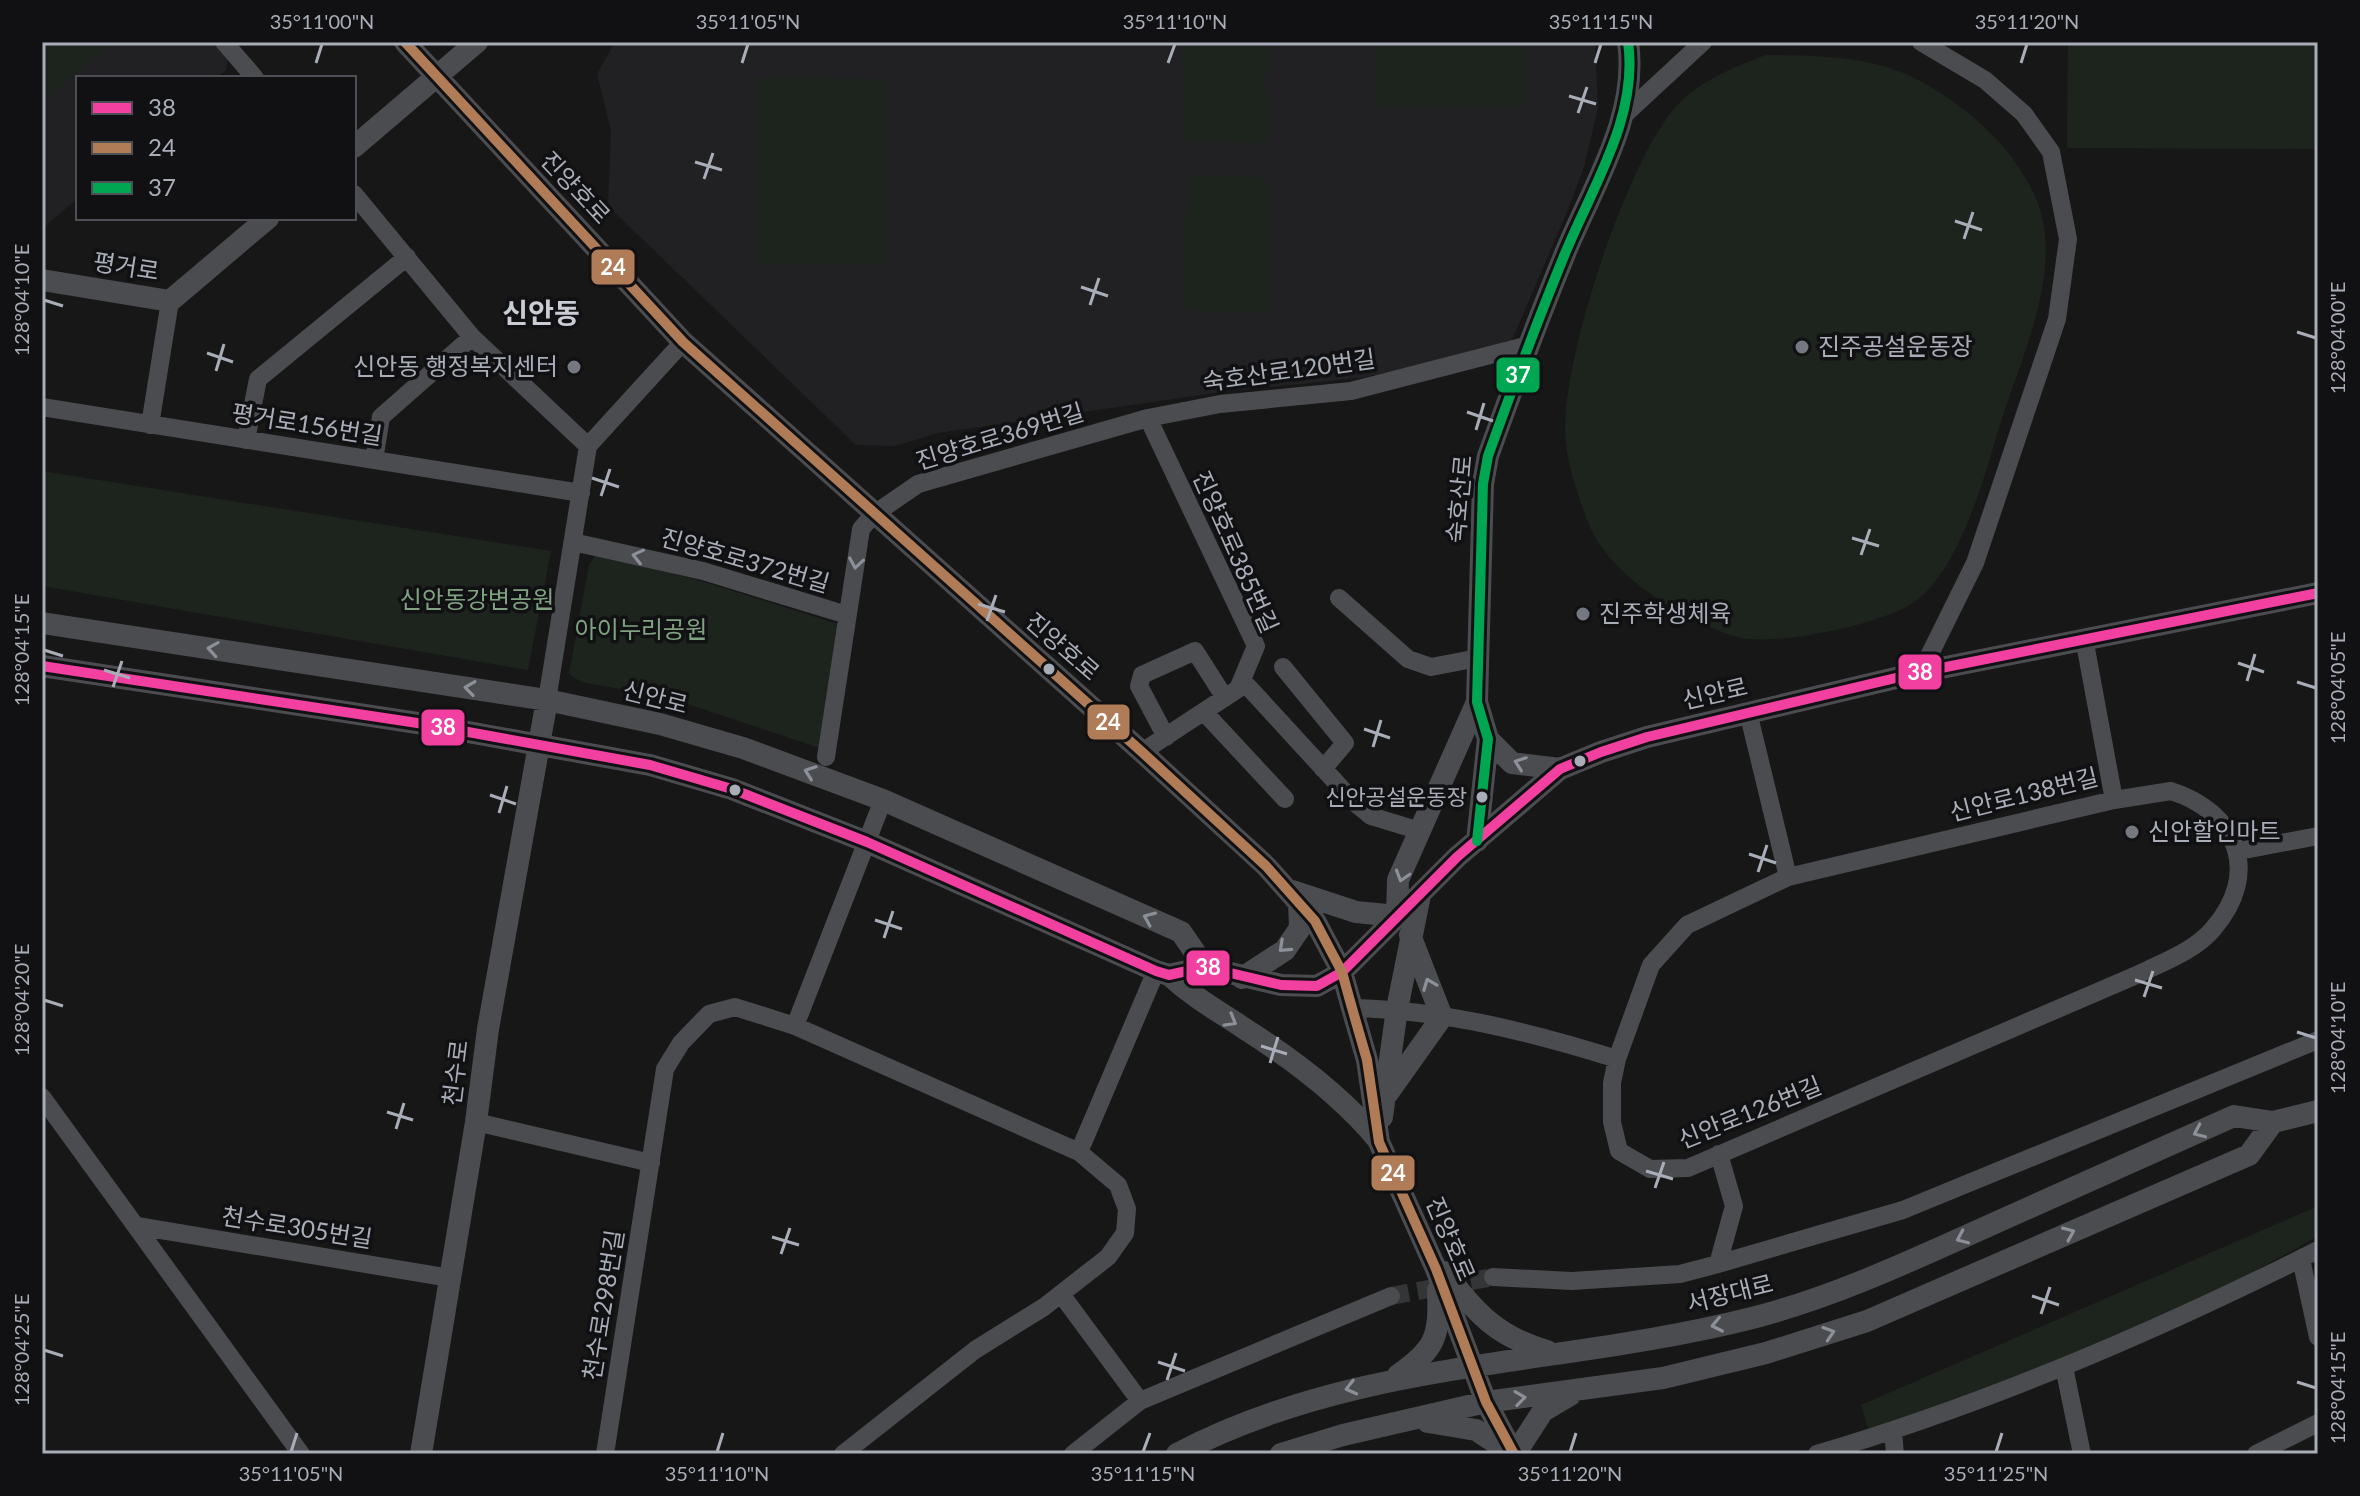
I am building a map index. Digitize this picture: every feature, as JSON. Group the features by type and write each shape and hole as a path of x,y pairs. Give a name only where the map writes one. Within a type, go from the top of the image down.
{"street":[{"path":"224,42 253,76"},
{"name":"진양호로","path":"405,42 683,342 873,515 1142,752 1295,896 1315,921 1342,972 1367,1060 1379,1142 1434,1262 1486,1402 1514,1454"},
{"path":"356,145 477,42"},
{"name":"숙호산로","path":"1477,841 1488,739 1477,702 1483,484 1488,456 1529,345 1621,118 1631,81 1628,42"},
{"path":"1621,118 1703,42"},
{"path":"1921,42 1985,80 2024,114 2051,152 2068,239 2057,319 1975,563 1921,672"},
{"path":"356,196 472,337 588,446"},
{"name":"평거로","path":"42,280 170,301 266,220"},
{"path":"246,440 258,379 407,257"},
{"path":"150,425 170,301"},
{"path":"374,460 381,417 472,337"},
{"path":"547,700 588,446 683,342"},
{"name":"숙호산로120번길","path":"1148,418 1220,404 1351,391 1529,345"},
{"name":"평거로156번길","path":"42,407 581,493"},
{"name":"진양호로369번길","path":"873,515 918,484 1148,418"},
{"name":"진양호로385번길","path":"1142,752 1238,689 1256,646 1148,418"},
{"name":"진양호로372번길","path":"573,542 703,571 847,615 861,529 873,515"},
{"name":"신안로","path":"1403,925 1420,894 1560,769 1647,737 1748,712 1833,696 1921,672 2318,593"},
{"path":"1339,598 1408,659 1431,667 1478,658"},
{"path":"826,757 847,615"},
{"name":"신안로","path":"42,623 547,700 660,724 743,748 883,800 1181,932 1205,967"},
{"name":"신안로138번길","path":"1788,877 2114,800 2084,638"},
{"path":"1166,737 1139,686 1142,675 1195,651 1225,698"},
{"path":"42,667 540,744 650,765 732,789 867,842 1162,973 1195,999 1293,1062 1355,1112 1379,1142"},
{"path":"1283,667 1345,743 1323,769"},
{"path":"1242,680 1323,769 1371,816 1420,831"},
{"name":"천수로","path":"421,1454 476,1122 488,1029 547,700"},
{"path":"1379,1142 1397,1009 1403,925 1398,880 1477,702"},
{"path":"1204,712 1285,799"},
{"path":"1748,712 1788,877"},
{"path":"1488,739 1512,763 1560,769"},
{"path":"2114,800 2171,791 2196,799 2224,821 2239,851 2318,836"},
{"path":"795,1026 883,800"},
{"name":"신안로126번길","path":"1788,877 1687,925 1651,965 1617,1059 1612,1083 1612,1122 1619,1151 1650,1169 1688,1168 2139,974 2192,946 2212,932 2228,909 2238,878 2239,851"},
{"path":"1242,978 1285,950 1300,928 1295,896 1403,925"},
{"path":"1162,973 1205,967 1281,985 1317,986 1342,972 1403,925"},
{"path":"1403,925 1442,1017"},
{"path":"1079,1152 1162,973"},
{"name":"천수로298번길","path":"605,1454 665,1069 681,1043 709,1014 735,1007 795,1026 1079,1152 1118,1185 1127,1209 1125,1233 1108,1257 1061,1294"},
{"path":"1352,1008 1397,1009 1549,1037 1617,1059"},
{"path":"1385,1098 1442,1017"},
{"name":"진양호로","path":"1493,1277 1587,1280 1680,1274 1718,1264 1903,1210 2318,1040"},
{"path":"43,1100 301,1454"},
{"name":"서장대로","path":"1177,1454 1286,1407 1393,1379 1670,1335 1756,1316 1840,1291 2234,1116 2273,1122 2318,1111"},
{"path":"476,1122 651,1163"},
{"path":"1281,1454 1403,1420 1486,1402 1663,1378 1766,1353 1867,1321 2249,1155 2273,1122"},
{"path":"1718,1264 1734,1206 1719,1154"},
{"name":"천수로305번길","path":"137,1226 450,1278"},
{"path":"1817,1454 1893,1432 2064,1367 2318,1250"},
{"path":"2301,1259 2318,1337"},
{"path":"1434,1262 1489,1325 1515,1342 1551,1352"},
{"path":"1393,1379 1424,1357 1435,1338 1439,1321 1434,1262"},
{"path":"843,1454 975,1350 1061,1294 1140,1401"},
{"path":"1073,1454 1140,1401 1391,1296"},
{"path":"2064,1367 2082,1454"},
{"path":"1403,1420 1449,1423 1476,1430 1514,1454 1543,1411 1580,1389"},
{"path":"2256,1454 2318,1423"},
{"path":"1893,1432 1895,1454"}],"shaded area":[{"path":"42,42 215,42 228,57 226,70 218,76 76,76 76,200 42,229"},
{"path":"615,42 1595,42 1598,108 1584,167 1509,347 1360,378 1229,391 938,433 895,446 856,445 608,206 611,131 597,74"}],"green space":[{"path":"42,42 112,42 42,103"},
{"path":"1182,42 1271,42 1266,87 1272,132 1264,143 1184,142"},
{"path":"1378,42 1524,42 1524,107 1378,108"},
{"path":"2068,42 2318,42 2318,149 2067,148"},
{"name":"진주공설운동장","path":"1766,55 1821,56 1876,64 1929,86 1956,104 1981,124 2023,173 2036,199 2044,226 2046,252 2039,304 2024,356 1977,499 1943,571 1929,589 1898,611 1854,626 1780,639 1741,638 1711,627 1662,601 1616,565 1586,517 1565,439 1575,354 1601,262 1636,174 1655,137 1673,110 1693,91 1729,70"},
{"path":"758,78 886,79 884,263 757,263"},
{"path":"1188,175 1260,177 1272,187 1269,308 1250,313 1188,310 1182,304"},
{"name":"신안동강변공원","path":"42,471 551,551 528,670 42,586"},
{"name":"아이누리공원","path":"597,553 711,584 841,625 820,748 666,697 581,682 569,674 589,565"},
{"path":"2318,1206 2318,1236 2150,1329 1872,1442 1861,1405"}],"tunnel":[{"path":"1391,1296 1493,1277"}],"transit line":[{"name":"24","path":"405,42 683,342 1142,752 1266,866 1315,921 1342,972 1367,1060 1379,1142 1436,1269 1486,1402 1514,1454"},
{"name":"37","path":"1477,841 1488,739 1477,702 1483,484 1488,456 1554,281 1620,125 1630,70 1628,42"},
{"name":"38","path":"42,666 424,724 650,765 732,789 867,842 1156,971 1169,975 1205,967 1281,985 1317,986 1342,972 1457,857 1560,769 1601,752 1647,737 1921,672 2318,593"}],"place":[{"name":"진주공설운동장","path":"1802,347"},
{"name":"신안동 행정복지센터","path":"574,367"},
{"name":"진주학생체육","path":"1583,614"},
{"name":"신안공설운동장","path":"1482,797"},
{"name":"신안할인마트","path":"2132,832"}],"district":[{"name":"신안동","path":"541,313"}]}
